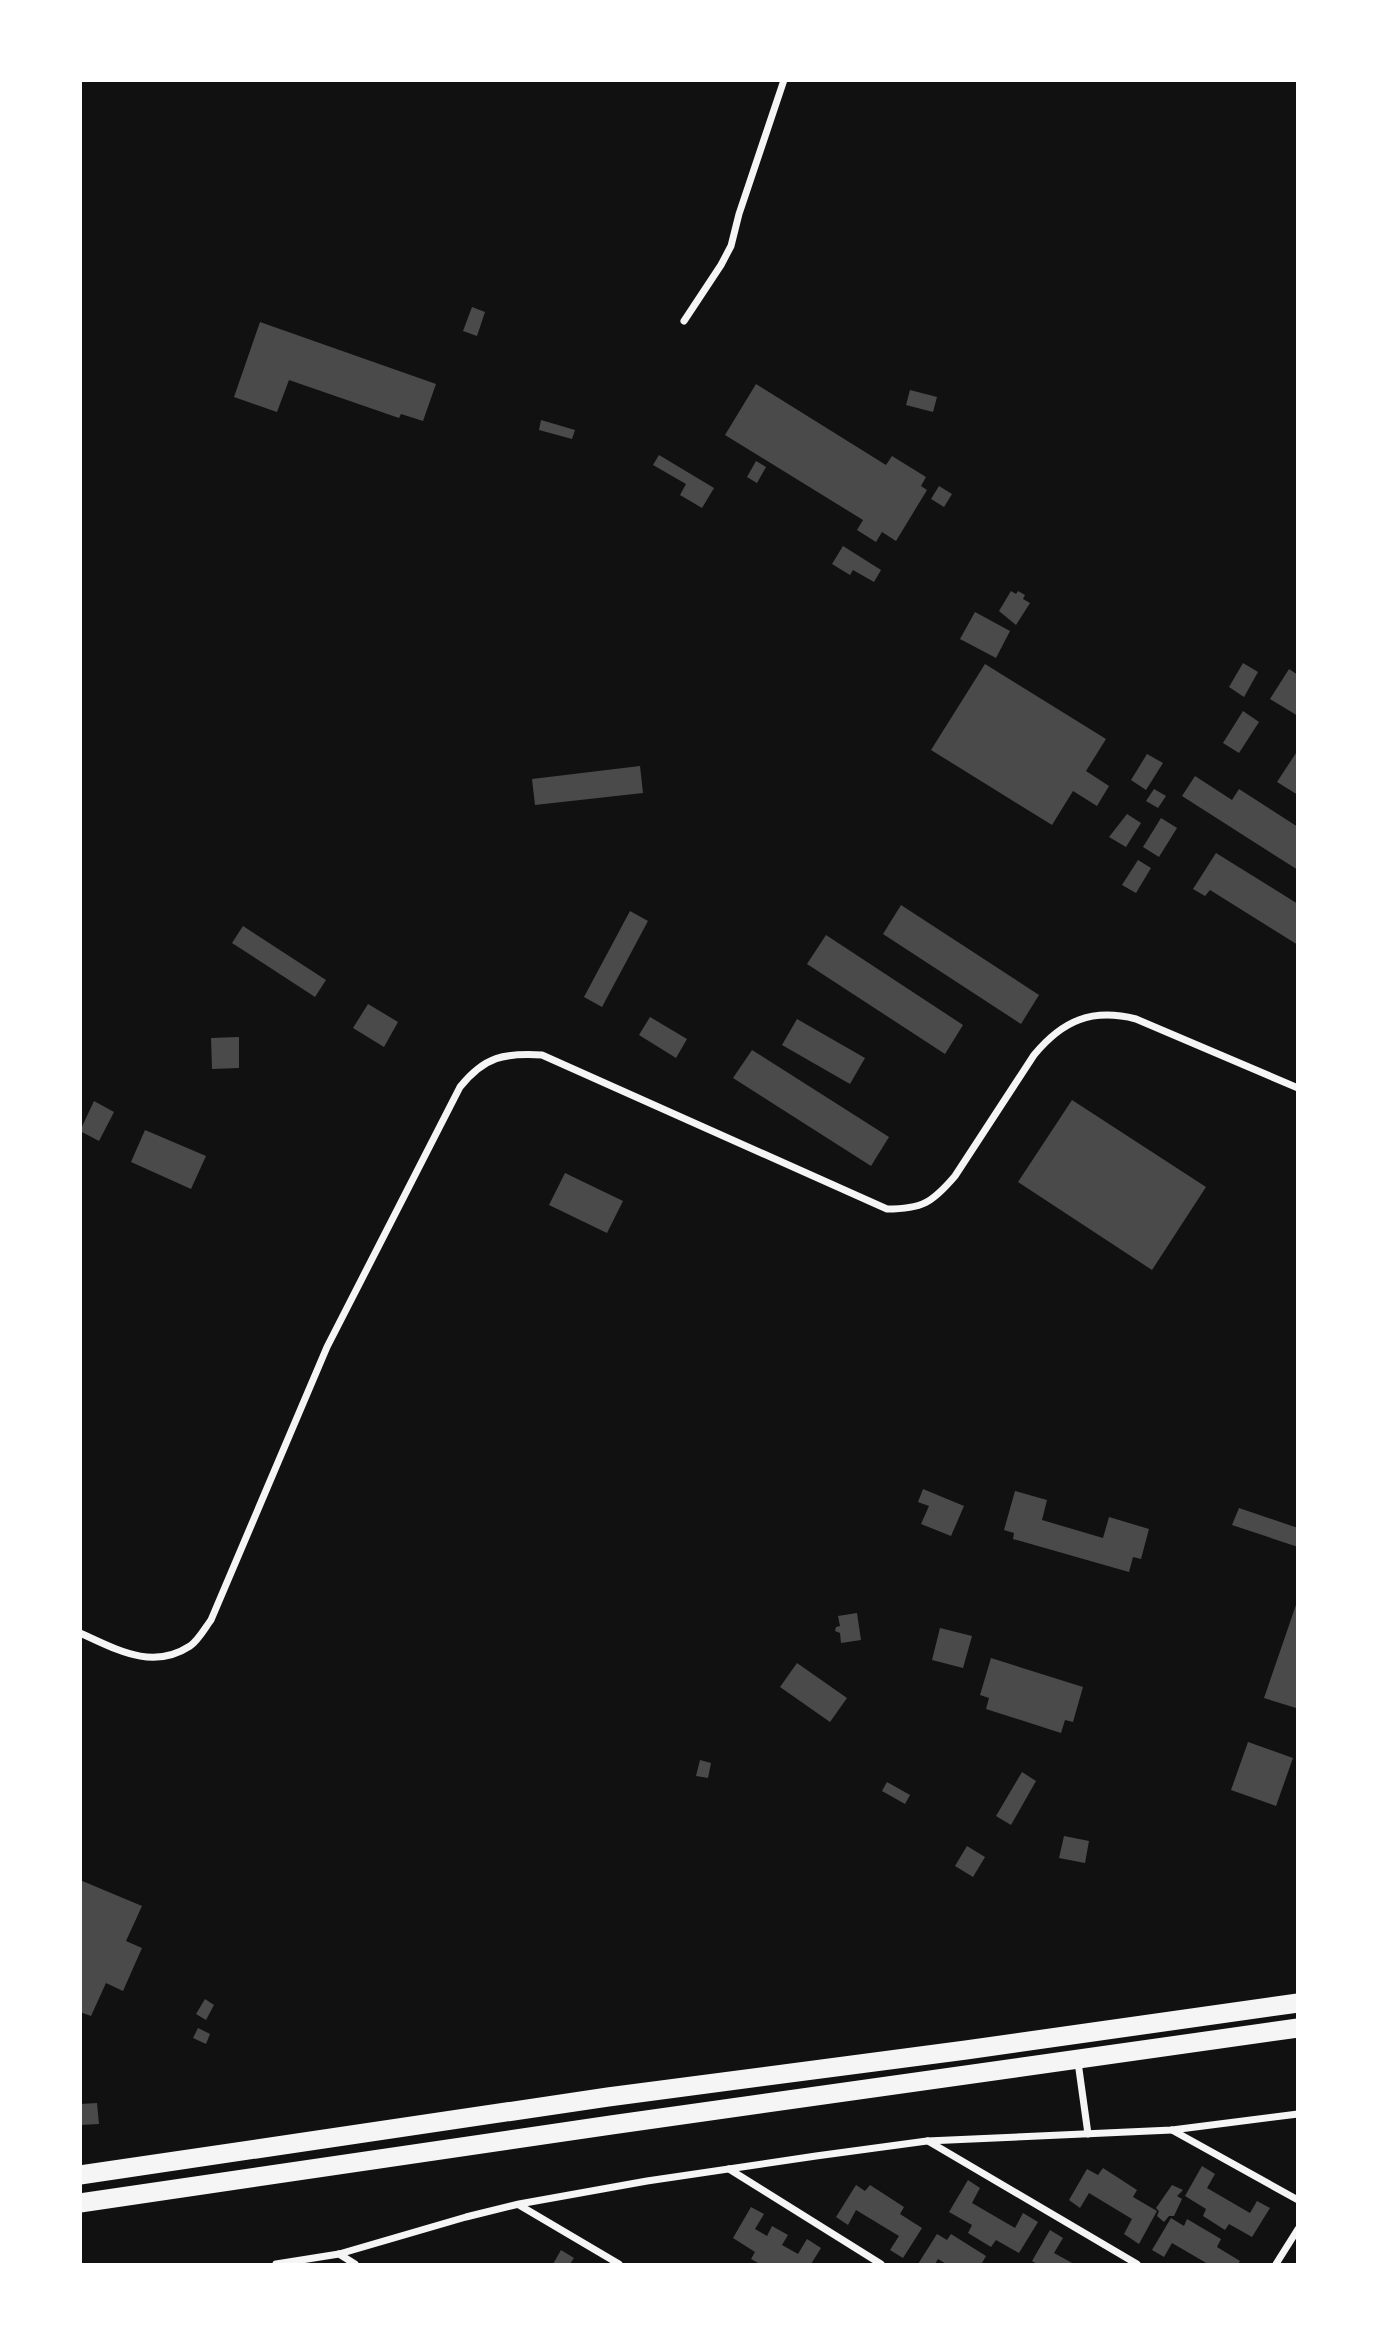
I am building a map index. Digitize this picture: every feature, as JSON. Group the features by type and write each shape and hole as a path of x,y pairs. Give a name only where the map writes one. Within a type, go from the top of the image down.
{"highway":[{"path":"80,2175 608,2096 966,2050 1297,2003"},
{"path":"80,2203 1297,2028"}],"street":[{"path":"684,321 731,246 739,214 784,80"},
{"path":"80,1633 131,1656 166,1657 192,1645 211,1620 333,1335 460,1087 474,1069 496,1058 518,1054 542,1055 887,1209 923,1206 939,1194 955,1176 1049,1036 1090,1016 1117,1014 1136,1019 1297,1088"},
{"path":"1077,2059 1088,2134"},
{"path":"276,2264 338,2254 519,2204 728,2169 927,2141 1172,2130 1297,2114"},
{"path":"1172,2130 1297,2200"},
{"path":"927,2141 1137,2264"},
{"path":"728,2169 881,2264"},
{"path":"519,2204 618,2264"},
{"path":"1276,2264 1297,2229"},
{"path":"338,2254 355,2264"}],"building":[{"path":"472,307 485,312 477,336 463,331"},
{"path":"260,322 436,384 423,421 401,414 399,418 289,380 277,412 234,397"},
{"path":"756,384 886,465 892,456 926,477 921,486 927,490 896,541 882,532 876,542 857,530 863,520 725,435"},
{"path":"910,390 937,397 933,412 906,405"},
{"path":"541,420 575,430 572,439 539,430"},
{"path":"659,455 714,488 702,508 680,495 686,484 653,465"},
{"path":"756,461 766,467 757,483 747,477"},
{"path":"939,486 952,494 944,507 931,499"},
{"path":"843,546 881,570 874,582 853,570 850,575 832,564"},
{"path":"1011,591 1025,595 1023,599 1030,603 1016,625 999,611"},
{"path":"975,612 1010,631 996,658 960,639"},
{"path":"1243,663 1258,672 1244,697 1229,687"},
{"path":"985,664 1106,739 1086,771 1109,786 1097,806 1073,791 1052,825 931,750"},
{"path":"1289,669 1298,675 1298,716 1270,699"},
{"path":"1243,711 1259,722 1239,753 1223,743"},
{"path":"1296,753 1298,754 1298,795 1277,782"},
{"path":"1147,754 1163,763 1146,790 1131,780"},
{"path":"640,766 643,793 535,805 532,779"},
{"path":"1195,776 1232,800 1239,789 1298,827 1298,870 1182,796"},
{"path":"1154,789 1166,796 1158,808 1146,801"},
{"path":"1127,814 1141,823 1126,847 1109,837"},
{"path":"1161,818 1177,828 1159,857 1143,847"},
{"path":"1216,853 1298,904 1298,945 1210,890 1205,896 1193,889"},
{"path":"1138,860 1151,868 1136,893 1122,885"},
{"path":"901,905 1039,995 1021,1024 883,934"},
{"path":"630,911 648,921 602,1007 584,997"},
{"path":"243,926 326,980 315,997 232,943"},
{"path":"826,935 963,1025 945,1054 807,964"},
{"path":"368,1004 398,1022 384,1047 353,1028"},
{"path":"650,1017 687,1039 676,1058 639,1035"},
{"path":"797,1019 865,1058 850,1084 782,1045"},
{"path":"239,1037 239,1068 212,1069 211,1038"},
{"path":"752,1050 889,1137 871,1166 733,1078"},
{"path":"1072,1100 1206,1187 1152,1270 1018,1182"},
{"path":"94,1101 114,1112 99,1141 80,1131"},
{"path":"145,1130 206,1156 191,1189 131,1162"},
{"path":"565,1173 623,1201 607,1233 549,1205"},
{"path":"923,1489 964,1506 951,1536 921,1524 929,1506 918,1502"},
{"path":"1015,1491 1047,1500 1042,1520 1103,1538 1109,1517 1149,1529 1141,1559 1133,1557 1129,1572 1013,1539 1014,1533 1004,1530"},
{"path":"1239,1508 1298,1528 1298,1547 1232,1525"},
{"path":"1298,1599 1298,1704 1296,1708 1264,1698"},
{"path":"857,1613 861,1640 841,1643 840,1633 835,1631 836,1627 840,1626 838,1616"},
{"path":"940,1628 972,1636 963,1668 932,1660"},
{"path":"991,1658 1083,1687 1073,1722 1065,1720 1061,1733 986,1709 989,1698 980,1695"},
{"path":"797,1663 847,1698 830,1722 780,1687"},
{"path":"1248,1742 1293,1758 1276,1806 1231,1790"},
{"path":"700,1760 711,1763 708,1778 696,1776"},
{"path":"1022,1772 1036,1781 1011,1825 996,1816"},
{"path":"887,1782 910,1795 905,1804 882,1791"},
{"path":"1064,1836 1089,1841 1085,1863 1059,1858"},
{"path":"967,1846 985,1857 973,1877 955,1866"},
{"path":"80,1880 142,1906 126,1941 142,1948 123,1991 106,1983 91,2016 80,2012"},
{"path":"205,1999 214,2005 206,2020 196,2014"},
{"path":"198,2028 210,2034 206,2044 193,2038"},
{"path":"97,2103 99,2124 80,2125 80,2104"},
{"path":"1202,2166 1215,2174 1207,2188 1250,2213 1257,2201 1270,2208 1252,2237 1229,2224 1225,2230 1203,2216 1206,2209 1185,2196"},
{"path":"1103,2168 1137,2190 1133,2197 1157,2211 1139,2244 1124,2234 1132,2219 1089,2193 1080,2208 1069,2200 1087,2169 1098,2175"},
{"path":"968,2180 980,2188 972,2203 1015,2228 1023,2213 1038,2222 1019,2253 996,2240 991,2247 968,2233 972,2225 949,2212"},
{"path":"856,2185 865,2191 870,2185 904,2207 900,2214 922,2228 903,2258 890,2250 899,2236 856,2210 848,2225 836,2217"},
{"path":"1172,2185 1183,2190 1177,2196 1182,2199 1174,2216 1169,2216 1164,2222 1157,2216 1159,2211 1156,2208"},
{"path":"751,2207 764,2214 755,2229 767,2236 772,2226 788,2235 782,2245 798,2254 807,2239 821,2248 811,2264 760,2264 751,2259 755,2252 733,2238"},
{"path":"1171,2218 1184,2226 1187,2219 1221,2239 1217,2247 1240,2261 1238,2264 1208,2264 1172,2243 1164,2257 1152,2250"},
{"path":"1050,2230 1063,2238 1054,2253 1074,2264 1037,2264 1032,2261"},
{"path":"937,2234 947,2240 951,2234 986,2256 982,2263 985,2264 946,2264 938,2259 935,2264 918,2264"},
{"path":"561,2250 574,2258 570,2264 553,2264"}]}
